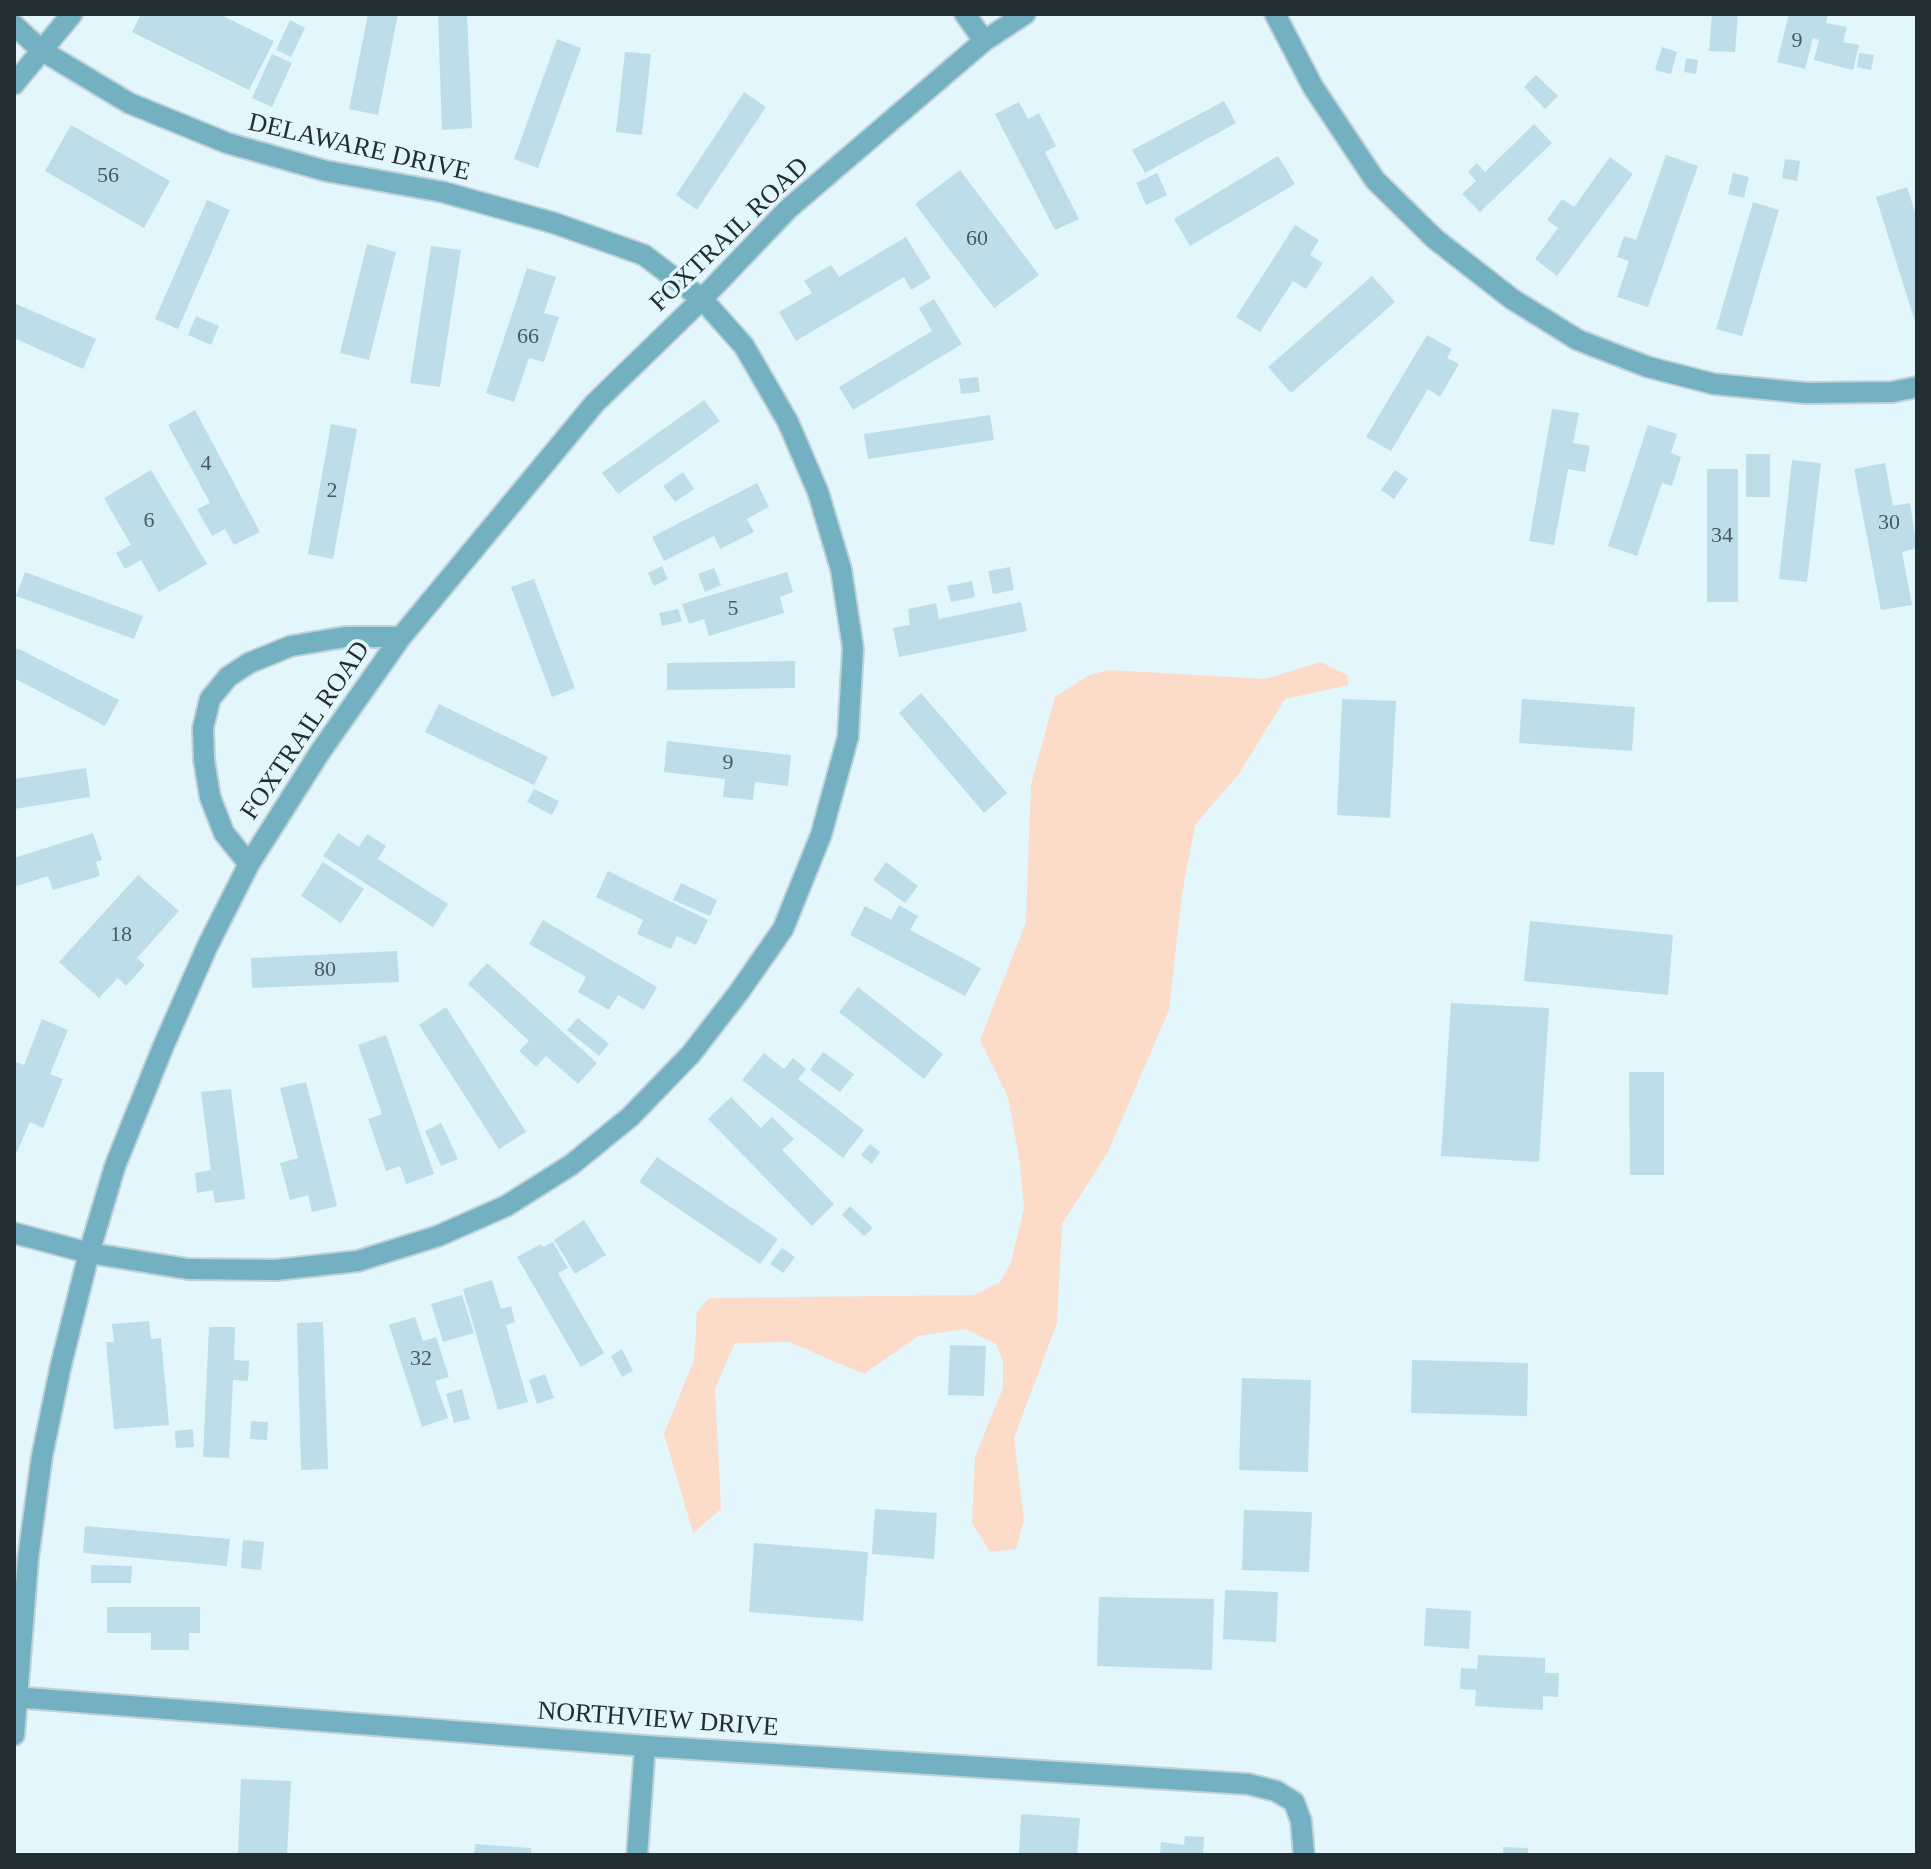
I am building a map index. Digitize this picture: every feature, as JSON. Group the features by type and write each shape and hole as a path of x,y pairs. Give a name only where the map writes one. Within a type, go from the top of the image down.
{"street":[{"path":"14,84 72,14"},
{"path":"965,14 984,41"},
{"name":"FOXTRAIL ROAD","path":"14,1735 28,1559 42,1456 89,1253 115,1166 163,1047 207,947 249,864 320,752 401,637 595,403 702,299 788,209 984,41 1025,14"},
{"path":"1275,14 1313,87 1375,180 1446,247 1512,299 1578,340 1648,367 1714,384 1806,393 1892,392 1917,387"},
{"name":"DELAWARE DRIVE","path":"14,25 41,50 129,103 227,143 326,171 443,192 554,223 644,255 702,299 744,346 788,422 812,478 841,569 853,648 848,737 821,835 783,929 691,1054 630,1117 571,1165 506,1206 438,1236 358,1261 276,1270 188,1269 89,1253 14,1233"},
{"path":"249,864 224,833 210,797 203,728 210,699 228,677 249,663 291,646 345,637 401,637"},
{"name":"NORTHVIEW DRIVE","path":"15,1697 645,1746 1248,1784 1276,1791 1294,1802 1301,1821 1304,1855"},
{"path":"637,1855 645,1746"}],"shaded area":[{"path":"1321,662 1347,675 1349,685 1285,699 1238,775 1195,825 1182,894 1169,1010 1108,1152 1062,1224 1057,1323 1014,1438 1024,1520 1016,1549 990,1552 972,1523 975,1457 1003,1388 1003,1361 996,1344 965,1329 918,1336 864,1374 789,1342 735,1343 715,1388 721,1509 693,1533 664,1434 694,1360 697,1312 709,1298 974,1295 1000,1282 1010,1265 1024,1208 1020,1163 1008,1097 980,1040 1026,922 1031,784 1055,697 1089,675 1109,670 1265,679"}],"building":[{"path":"141,14 219,14 274,41 249,90 132,32"},
{"path":"368,14 398,14 378,115 349,109"},
{"path":"438,14 467,14 472,128 442,130"},
{"path":"1712,14 1738,14 1735,52 1709,51"},
{"path":"1789,14 1828,14 1826,23 1847,27 1843,42 1859,45 1853,70 1814,60 1819,40 1813,38 1805,69 1777,62"},
{"path":"290,20 305,28 291,57 276,50"},
{"path":"557,39 581,48 538,168 514,159"},
{"path":"1662,47 1677,52 1671,74 1655,70"},
{"path":"625,52 651,54 642,135 616,132"},
{"path":"1859,53 1874,55 1871,70 1857,67"},
{"path":"272,54 292,63 272,107 252,98"},
{"path":"1686,58 1698,60 1696,74 1684,72"},
{"path":"1536,75 1558,96 1545,109 1524,87"},
{"path":"744,92 766,107 697,210 676,195"},
{"path":"1224,101 1236,123 1145,173 1132,150"},
{"path":"1019,102 1028,119 1039,113 1056,146 1045,152 1079,219 1055,230 995,114"},
{"path":"1534,124 1552,143 1480,212 1462,194 1476,181 1468,172 1477,163 1485,172"},
{"path":"71,125 170,181 144,228 45,171"},
{"path":"1666,155 1698,166 1648,307 1617,297 1629,261 1617,257 1624,236 1636,240"},
{"path":"1278,156 1295,184 1190,246 1174,219"},
{"path":"1610,157 1633,174 1557,276 1535,259 1558,228 1547,220 1562,199 1574,207"},
{"path":"1785,159 1800,161 1797,181 1782,178"},
{"path":"960,170 1039,275 994,308 915,204"},
{"path":"1157,173 1167,195 1146,205 1136,183"},
{"path":"1733,173 1749,177 1744,198 1728,194"},
{"path":"1907,187 1917,218 1916,325 1876,197"},
{"path":"207,200 230,210 178,329 155,319"},
{"path":"1753,202 1779,210 1742,336 1716,329"},
{"path":"1295,225 1319,240 1310,255 1323,263 1306,289 1293,281 1260,332 1236,317"},
{"path":"906,237 931,278 911,290 904,277 796,341 779,312 812,293 804,281 831,265 839,277"},
{"path":"367,244 396,252 369,360 340,353"},
{"path":"431,246 461,250 440,387 410,383"},
{"path":"527,268 556,277 544,313 559,317 544,362 529,358 514,402 486,393"},
{"path":"1372,276 1395,302 1291,393 1268,367"},
{"path":"934,299 962,344 853,410 839,387 932,331 919,308"},
{"path":"14,303 96,339 83,369 14,338"},
{"path":"196,316 219,326 211,345 188,335"},
{"path":"1427,335 1452,349 1447,358 1459,364 1440,397 1428,389 1391,451 1366,437"},
{"path":"978,377 980,392 961,394 959,379"},
{"path":"704,400 720,421 618,494 602,473"},
{"path":"1552,409 1579,413 1573,443 1590,446 1585,472 1568,469 1554,545 1529,541"},
{"path":"195,410 260,532 234,545 225,529 212,536 197,509 210,503 168,425"},
{"path":"990,415 994,440 868,459 864,434"},
{"path":"331,424 357,429 333,559 308,554"},
{"path":"1648,425 1677,434 1671,453 1681,457 1672,486 1662,483 1637,556 1608,546"},
{"path":"1746,454 1770,454 1770,497 1746,497"},
{"path":"1792,460 1821,463 1807,582 1779,579"},
{"path":"1885,463 1893,506 1910,503 1917,548 1902,552 1912,605 1881,610 1854,469"},
{"path":"1707,469 1738,469 1738,602 1707,602"},
{"path":"151,470 207,564 159,592 141,560 125,569 116,553 131,545 104,498"},
{"path":"1395,470 1408,479 1394,499 1381,490"},
{"path":"683,472 694,489 675,502 663,486"},
{"path":"757,483 769,507 747,519 754,532 720,549 714,536 664,561 652,537"},
{"path":"662,566 668,579 654,586 648,573"},
{"path":"1010,567 1014,590 993,594 988,571"},
{"path":"714,568 721,585 705,592 698,574"},
{"path":"25,572 143,616 134,639 16,596"},
{"path":"787,572 793,592 780,597 784,613 709,636 704,619 689,624 682,604"},
{"path":"534,579 575,688 552,697 511,587"},
{"path":"972,581 975,597 951,602 947,586"},
{"path":"1021,602 1027,631 899,657 893,628 910,625 908,609 936,603 939,619"},
{"path":"678,609 682,621 662,626 659,613"},
{"path":"17,648 119,700 105,726 14,678"},
{"path":"795,661 795,688 667,690 667,663"},
{"path":"921,693 1007,793 984,813 899,713"},
{"path":"1342,699 1396,701 1390,818 1337,815"},
{"path":"1522,699 1635,707 1632,751 1519,743"},
{"path":"439,704 548,757 534,785 425,732"},
{"path":"667,741 791,755 788,786 755,782 753,800 723,797 725,779 664,772"},
{"path":"86,768 90,797 14,809 14,779"},
{"path":"534,789 559,801 552,815 527,802"},
{"path":"93,833 102,860 96,862 100,876 53,890 48,876 14,887 14,858"},
{"path":"338,833 359,847 367,834 386,846 378,859 448,904 433,927 323,856"},
{"path":"323,862 364,889 341,923 301,896"},
{"path":"886,862 918,886 905,903 873,880"},
{"path":"608,871 708,920 696,945 677,936 671,949 637,934 643,920 596,897"},
{"path":"138,875 179,911 137,958 145,965 126,986 118,978 99,998 59,962"},
{"path":"681,883 717,900 710,916 673,900"},
{"path":"899,905 918,916 910,930 981,968 965,996 850,935 865,906 891,920"},
{"path":"543,920 657,987 644,1010 618,995 609,1010 578,992 586,977 529,944"},
{"path":"1530,921 1673,935 1668,995 1524,981"},
{"path":"397,951 399,982 252,988 251,958"},
{"path":"487,963 597,1063 578,1084 546,1056 536,1067 519,1051 529,1041 468,984"},
{"path":"858,987 943,1054 924,1079 839,1012"},
{"path":"1451,1003 1549,1008 1539,1162 1441,1156"},
{"path":"446,1007 526,1132 499,1149 419,1025"},
{"path":"578,1018 609,1044 599,1056 567,1030"},
{"path":"42,1019 68,1030 50,1074 63,1079 43,1128 30,1122 17,1152 14,1151 14,1061 24,1065"},
{"path":"386,1035 434,1174 406,1184 400,1166 386,1171 368,1119 382,1114 358,1045"},
{"path":"823,1052 854,1074 840,1092 810,1070"},
{"path":"764,1053 784,1069 793,1058 806,1069 798,1079 864,1130 843,1158 742,1080"},
{"path":"1629,1072 1664,1072 1664,1175 1630,1175"},
{"path":"306,1082 337,1206 312,1212 308,1195 290,1200 280,1163 298,1158 280,1088"},
{"path":"231,1089 245,1199 215,1203 213,1190 197,1193 195,1173 211,1170 201,1092"},
{"path":"731,1097 761,1128 772,1117 794,1139 782,1150 834,1204 812,1226 708,1119"},
{"path":"441,1123 458,1159 441,1166 425,1131"},
{"path":"870,1144 880,1152 872,1164 861,1155"},
{"path":"657,1157 778,1239 760,1264 639,1182"},
{"path":"850,1206 873,1228 864,1236 842,1215"},
{"path":"584,1220 606,1255 575,1274 554,1240"},
{"path":"553,1242 568,1268 558,1273 604,1353 581,1367 517,1257 541,1244 543,1247"},
{"path":"782,1248 795,1257 783,1273 770,1264"},
{"path":"492,1280 501,1309 511,1306 515,1322 506,1325 528,1402 498,1410 463,1289"},
{"path":"462,1295 474,1333 443,1342 431,1304"},
{"path":"415,1317 423,1341 436,1337 449,1377 435,1381 448,1418 422,1427 389,1325"},
{"path":"149,1321 151,1339 161,1338 169,1425 114,1429 106,1342 114,1342 112,1324"},
{"path":"323,1322 328,1469 301,1470 297,1323"},
{"path":"209,1327 235,1327 234,1360 249,1361 248,1381 233,1380 229,1458 203,1457"},
{"path":"950,1345 986,1346 984,1396 948,1395"},
{"path":"622,1349 633,1371 622,1377 611,1356"},
{"path":"1412,1360 1528,1363 1527,1416 1411,1413"},
{"path":"545,1374 554,1398 537,1404 529,1380"},
{"path":"1242,1378 1311,1380 1308,1472 1239,1470"},
{"path":"462,1389 470,1419 454,1423 446,1394"},
{"path":"251,1421 268,1422 267,1440 250,1439"},
{"path":"193,1429 194,1447 176,1448 175,1431"},
{"path":"875,1509 937,1513 934,1559 872,1554"},
{"path":"1244,1510 1312,1512 1309,1572 1242,1570"},
{"path":"85,1526 230,1539 227,1566 83,1553"},
{"path":"243,1540 264,1542 261,1570 241,1568"},
{"path":"754,1543 868,1552 863,1621 749,1612"},
{"path":"91,1565 132,1566 131,1583 91,1583"},
{"path":"1225,1590 1278,1592 1276,1642 1223,1639"},
{"path":"1099,1597 1214,1599 1212,1670 1097,1666"},
{"path":"107,1607 200,1607 200,1633 189,1633 189,1650 151,1650 151,1633 107,1633"},
{"path":"1426,1608 1471,1611 1469,1649 1424,1646"},
{"path":"1478,1655 1545,1658 1545,1673 1559,1673 1558,1697 1543,1696 1543,1710 1475,1706 1476,1690 1460,1689 1461,1668 1477,1669"},
{"path":"241,1779 291,1781 287,1855 238,1853"},
{"path":"1021,1814 1080,1818 1077,1855 1019,1855"},
{"path":"1185,1836 1204,1837 1203,1855 1160,1855 1161,1842 1184,1845"},
{"path":"475,1844 531,1848 531,1855 474,1855"},
{"path":"1503,1847 1528,1848 1528,1855 1503,1855"}]}
